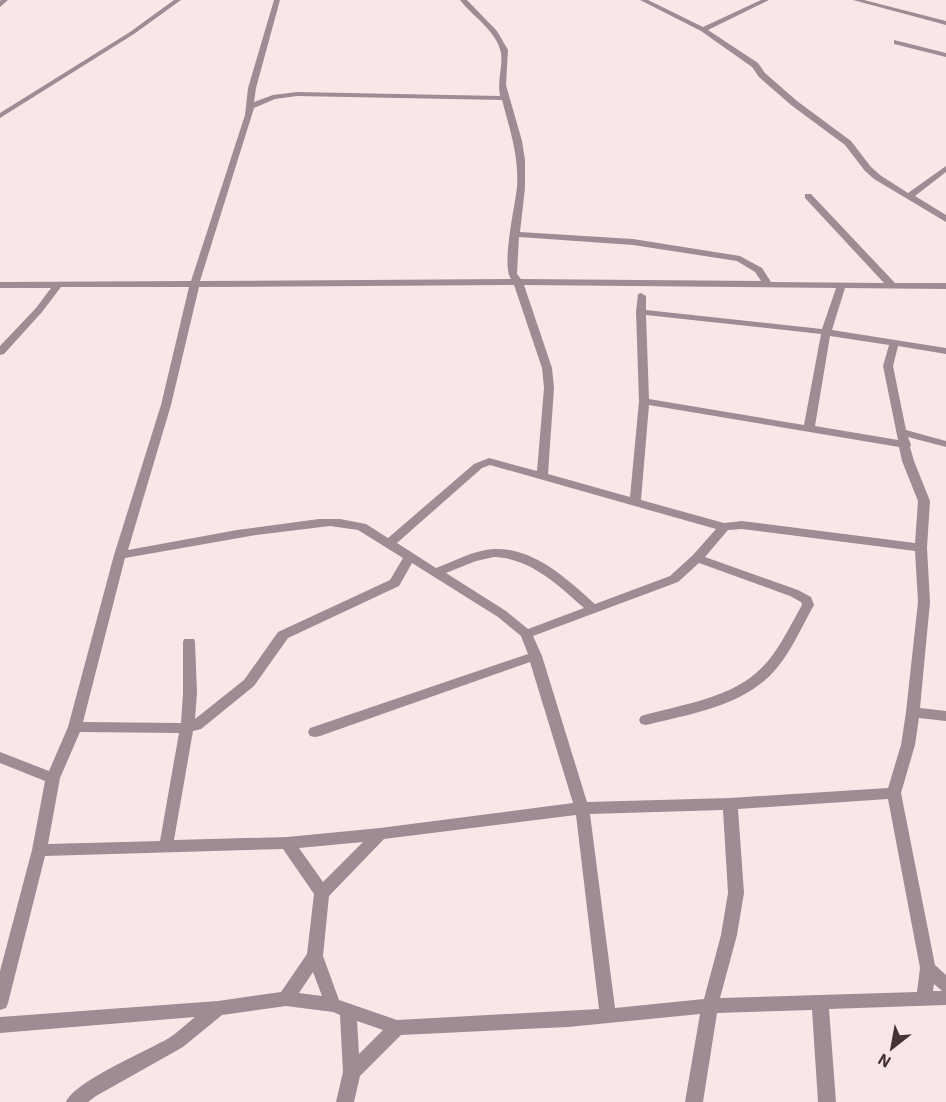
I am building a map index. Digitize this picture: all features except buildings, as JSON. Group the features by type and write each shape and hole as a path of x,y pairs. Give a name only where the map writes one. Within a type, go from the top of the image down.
{"street":[{"path":"0,5 5,0"},
{"path":"0,116 132,33 178,0"},
{"path":"0,1003 39,850 53,778 75,727 120,555 166,405 195,283 251,106 252,88 277,0"},
{"path":"463,0 502,45 505,61 502,78 506,109 516,131 521,162 512,274 518,282 547,368 549,388 542,476"},
{"path":"643,0 703,30 755,65 762,75 794,103 848,143 868,169 908,197 946,219"},
{"path":"703,30 766,0"},
{"path":"860,0 946,23"},
{"path":"897,42 946,55"},
{"path":"251,106 273,97 297,94 505,98"},
{"path":"908,197 946,168"},
{"path":"808,196 891,284"},
{"path":"514,234 633,242 740,259 750,262 759,270 767,283"},
{"path":"0,285 619,282 946,286"},
{"path":"619,282 641,297"},
{"path":"641,297 661,283"},
{"path":"0,352 39,310 59,284"},
{"path":"809,429 826,332 842,284"},
{"path":"634,502 644,401 641,297"},
{"path":"641,312 826,332 946,351"},
{"path":"894,343 888,366 892,393 908,461 924,501 921,548 924,602 913,712 908,745 894,793 928,968 924,1000"},
{"path":"644,401 906,445"},
{"path":"902,432 946,444"},
{"path":"389,544 483,462 489,462 724,527 742,525 921,548"},
{"path":"120,555 244,532 326,522 346,522 362,527 437,572 502,614 526,634 535,656 582,808 608,1016"},
{"path":"526,634 674,579 698,558 724,527"},
{"path":"437,572 492,553 506,553 556,577 593,609"},
{"path":"75,727 188,728 196,725 249,683 283,635 394,583 410,556"},
{"path":"646,720 701,706 749,684 771,667 808,605 807,600 794,593 698,558"},
{"path":"166,846 188,728 189,642"},
{"path":"315,732 535,656"},
{"path":"913,712 946,716"},
{"path":"0,757 53,778"},
{"path":"39,850 287,843 380,834 582,808 730,804 894,793"},
{"path":"694,1102 710,1006 729,935 736,894 730,804"},
{"path":"286,999 315,956 322,892 380,834"},
{"path":"287,843 322,892"},
{"path":"315,956 340,1008 352,1072 345,1102"},
{"path":"928,968 946,986"},
{"path":"0,1025 218,1008 286,999 340,1008 397,1028 608,1016 710,1006 946,998"},
{"path":"820,1003 827,1102"},
{"path":"75,1102 90,1090 177,1042 218,1008"},
{"path":"352,1072 397,1028"}]}
